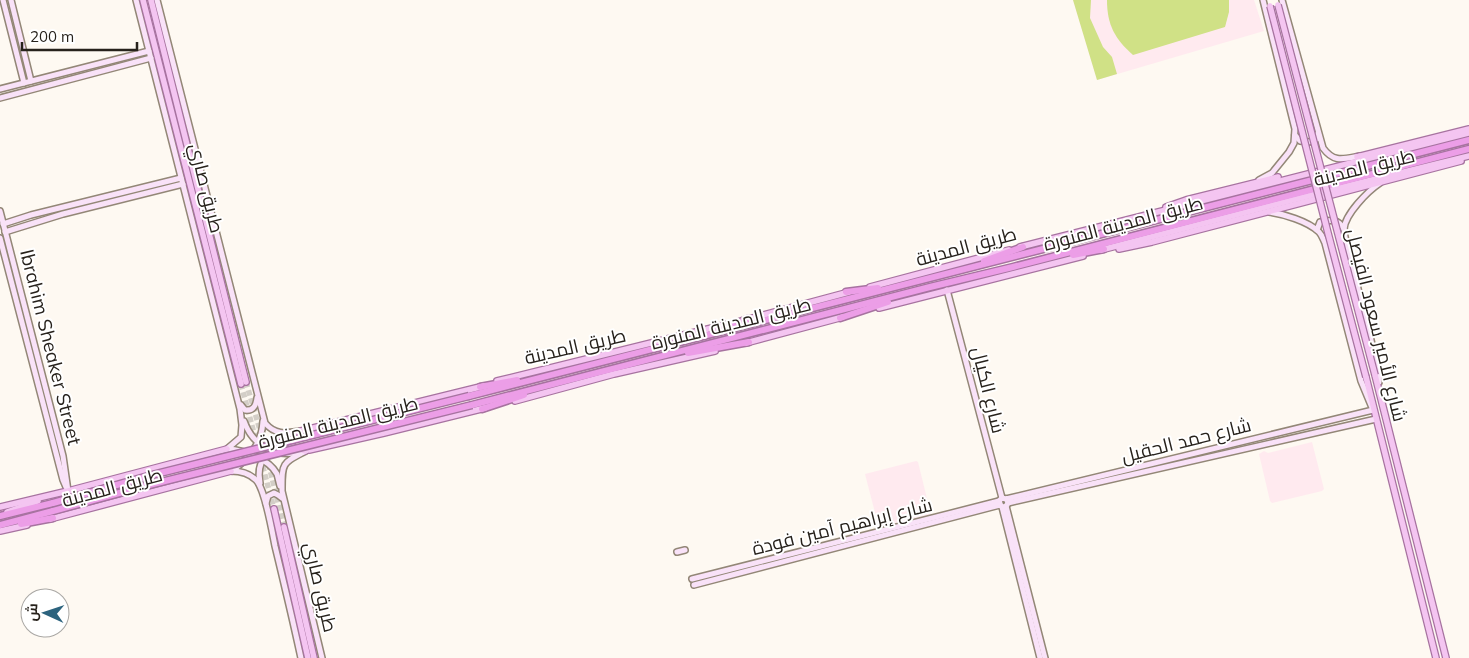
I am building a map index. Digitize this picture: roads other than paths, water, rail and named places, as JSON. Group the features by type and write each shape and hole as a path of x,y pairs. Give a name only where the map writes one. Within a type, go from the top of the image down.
{"highway":[{"name":"طريق المدينة المنورة","path":"0,515 1469,140"},
{"name":"طريق المدينة المنورة","path":"0,526 53,515 149,485 472,405 1469,149"},
{"path":"949,274 1023,246"},
{"path":"1013,267 1104,249"},
{"path":"846,292 904,285"},
{"path":"840,318 930,287"},
{"path":"685,341 748,319"},
{"path":"643,361 749,342"},
{"path":"480,387 565,372"},
{"path":"482,409 580,377"}],"main road":[{"name":"طريق صاري","path":"142,0 241,384"},
{"name":"طريق صاري","path":"151,0 241,384"},
{"name":"شارع الأمير سعود الفيصل","path":"1279,2 1446,658"},
{"name":"شارع الأمير سعود الفيصل","path":"1269,3 1366,377 1436,658"},
{"name":"طريق المدينة","path":"1124,222 1186,200 1469,129"},
{"name":"طريق المدينة","path":"303,430 748,319 1023,246 1124,222 1469,133"},
{"name":"طريق المدينة","path":"1092,253 1327,191 1469,157"},
{"name":"طريق المدينة","path":"307,450 384,433 614,374 749,342 1092,253 1152,242 1448,166 1469,157"},
{"path":"303,430 290,444 293,447 307,450"},
{"name":"طريق المدينة","path":"0,507 228,449"},
{"path":"210,454 232,459 230,467 218,474"},
{"name":"طريق المدينة","path":"0,532 53,515 231,471"},
{"name":"طريق المدينة","path":"0,515 68,491"},
{"name":"طريق صاري","path":"274,509 308,658"},
{"name":"طريق صاري","path":"284,527 314,658"}],"street":[{"path":"3,0 24,83"},
{"path":"11,0 31,81"},
{"path":"136,0 183,184 241,384 242,408 247,410 255,407 257,400 253,378"},
{"path":"157,0 265,423 275,432 282,434 303,430"},
{"path":"1246,185 1272,173 1294,143 1295,135 1263,0"},
{"path":"1279,2 1323,148 1333,158 1338,159 1367,154"},
{"path":"0,89 149,51"},
{"path":"0,98 151,58"},
{"path":"1295,135 1300,141 1310,142 1317,139 1318,132"},
{"path":"4,224 31,215 182,178"},
{"path":"1344,229 1362,199 1381,182"},
{"path":"5,232 88,208 183,184"},
{"path":"86,202 88,208"},
{"name":"Ibrahim Sheaker Street","path":"0,211 47,404"},
{"path":"1269,212 1281,214 1314,227 1321,234 1361,381 1373,410"},
{"path":"1317,230 1320,222 1330,220 1340,222 1344,229 1378,368 1379,395"},
{"path":"0,238 47,404 63,480 68,491"},
{"name":"شارع الكيال","path":"947,290 1045,658"},
{"path":"228,449 241,437 241,384"},
{"path":"231,471 251,454 259,442 263,429 260,404"},
{"path":"240,408 248,432 269,450"},
{"name":"شارع حمد الحقيل","path":"1003,503 1373,410"},
{"name":"شارع حمد الحقيل","path":"1091,481 1376,419"},
{"name":"طريق المدينة","path":"269,518 258,475 262,461 269,450 286,436 303,430"},
{"name":"طريق المدينة","path":"228,449 251,454 266,463 276,474 282,491"},
{"name":"طريق المدينة","path":"269,450 289,454 307,450"},
{"name":"طريق صاري","path":"307,450 286,462 282,470 282,491 322,658"},
{"path":"231,471 240,471 248,475 256,480 260,486"},
{"path":"287,510 282,497 274,494 268,496 266,502 269,518 302,658"},
{"name":"شارع الكيال","path":"1003,503 1040,658"},
{"name":"شارع إبراهيم آمين فودة","path":"693,582 1003,503"},
{"path":"676,552 685,550"}],"tunnel":[{"path":"246,382 262,437 284,527"},
{"path":"241,384 274,509"}]}
